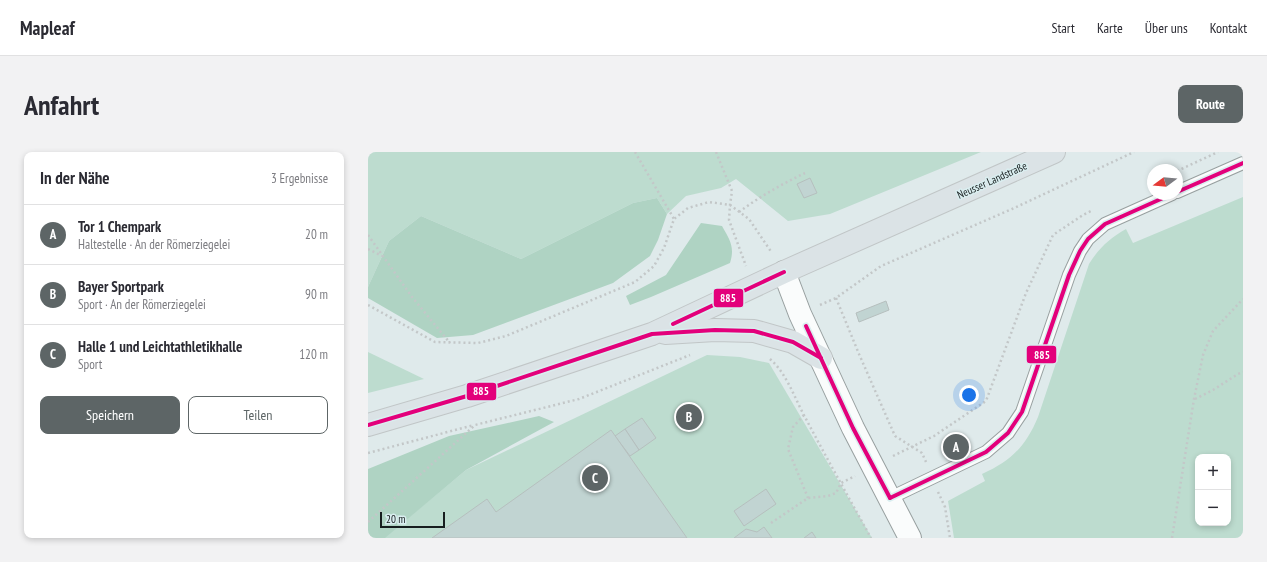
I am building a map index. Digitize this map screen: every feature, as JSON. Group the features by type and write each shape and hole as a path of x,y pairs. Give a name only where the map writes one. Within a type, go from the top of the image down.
{"main road":[{"name":"Neusser Landstraße","path":"652,334 784,272 1054,152"},
{"path":"368,425 480,391 652,334 715,330 754,331 793,342 821,358"}],"street":[{"path":"784,272 800,314 853,428 910,538"}],"lane":[{"path":"1183,189 1243,163"},
{"path":"890,498 986,452 1008,433 1022,412 1069,275 1080,251 1088,239 1105,224 1159,200"}],"path":[{"path":"635,152 674,220"},
{"path":"716,152 732,191 730,206"},
{"path":"800,314 836,298 881,266 1134,152"},
{"path":"1183,168 1218,152"},
{"path":"738,212 776,188 805,173"},
{"path":"368,305 435,342 478,343 506,336 635,282 654,266 664,248 674,220 688,208 709,202 730,206 749,219 764,239 784,272"},
{"path":"771,523 808,498 828,496 836,493 841,484 873,466 934,436 986,401 1026,293 1053,235 1083,215 1097,208"},
{"path":"368,235 412,297 450,343"},
{"path":"368,249 383,257"},
{"path":"836,298 895,436 922,453 945,507 950,538"},
{"path":"1172,538 1194,399 1203,355 1213,331 1243,299"},
{"path":"368,453 579,399 693,354"},
{"path":"763,356 770,359 778,366 871,538"},
{"path":"1194,399 1213,390 1243,372"},
{"path":"804,415 793,427 788,449 808,498"},
{"path":"368,522 475,425"}],"green space":[{"path":"368,152 981,152 830,214 788,221 736,179 721,188 686,196 667,214 657,198 633,203 521,259 421,216 389,241 368,287"},
{"path":"1243,197 1243,538 954,538 948,501 985,481 982,474 1001,464 1016,452 1023,444 1038,417 1089,264 1105,244 1126,229 1133,243"},
{"path":"657,198 667,214 658,240 650,256 613,283 473,335 437,338 368,298 368,287 389,241 421,216 521,259 633,203"},
{"path":"701,223 722,226 732,248 730,263 630,305 626,296 666,275"},
{"path":"368,352 424,379 368,393"},
{"path":"707,355 740,357 769,363 872,538 384,538 466,470"},
{"path":"539,416 554,422 466,470 385,538 368,538 368,469 449,436"}],"building":[{"path":"810,178 817,193 804,198 797,184"},
{"path":"886,301 889,310 859,322 856,313"},
{"path":"642,418 656,438 639,450 625,429"},
{"path":"625,429 639,450 630,456 615,436"},
{"path":"611,430 687,538 432,538 487,499 496,512"},
{"path":"766,489 776,504 744,526 734,511"},
{"path":"764,527 772,538 734,538 746,529 757,532"},
{"path":"812,532 816,538 804,538"}],"transit line":[{"name":"885","path":"1183,189 1243,163"},
{"name":"885","path":"890,498 986,452 1008,433 1022,412 1069,275 1080,251 1088,239 1105,224 1159,200"},
{"name":"885","path":"673,324 784,272"},
{"name":"885","path":"806,326 853,428 890,498"},
{"name":"885","path":"368,425 467,396 652,334 715,330 754,331 793,342 821,358"}],"place":[{"name":"Bayer Sportpark","path":"689,417"},
{"name":"Tor 1 Chempark","path":"956,447"},
{"name":"Halle 1 und Leichtathletikhalle","path":"595,478"}]}
